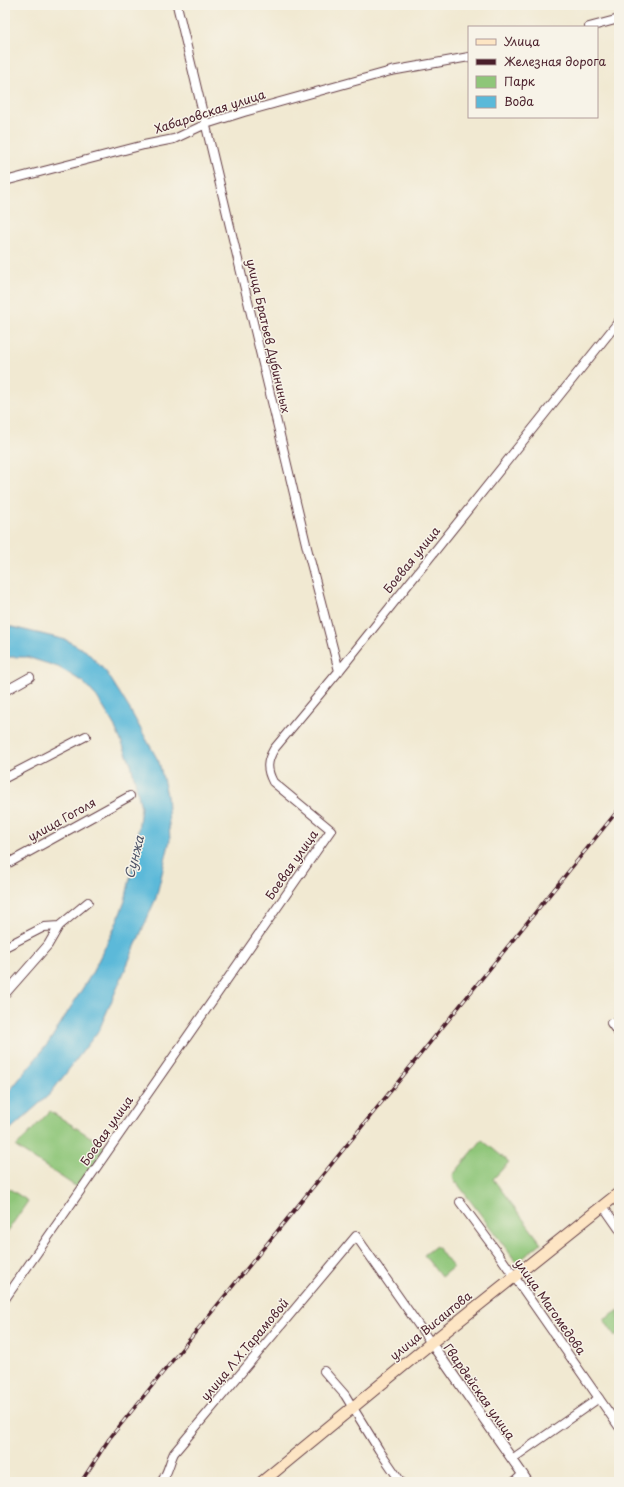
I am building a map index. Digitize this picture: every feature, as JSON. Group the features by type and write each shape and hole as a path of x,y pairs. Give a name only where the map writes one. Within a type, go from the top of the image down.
{"main road":[{"name":"улица Висаитова","path":"265,1481 431,1343 619,1193"}],"street":[{"name":"улица Братьев Дубининых","path":"177,5 307,548 339,671"},
{"path":"593,26 619,19"},
{"name":"Хабаровская улица","path":"5,181 144,145 174,139 206,124 244,112 391,71 468,57"},
{"name":"Боевая улица","path":"5,1299 330,830 273,782 267,767 268,760 274,749 339,671 619,321"},
{"path":"5,690 30,677"},
{"path":"5,778 86,736"},
{"name":"улица Гоголя","path":"5,865 130,796"},
{"path":"5,994 48,945 59,926 88,902"},
{"path":"5,947 44,927 59,926"},
{"path":"611,1023 619,1034"},
{"name":"улица Магомедова","path":"460,1202 497,1252 619,1427"},
{"path":"603,1206 619,1229"},
{"name":"Гвардейская улица","path":"356,1236 528,1482"},
{"name":"улица Л.Х.Тарамовой","path":"161,1482 168,1478 169,1465 174,1453 356,1236"},
{"path":"324,1371 345,1396 400,1482"},
{"path":"512,1459 598,1398"},
{"path":"514,1482 523,1474"}],"green space":[{"path":"50,1111 94,1138 105,1147 78,1188 16,1147"},
{"path":"482,1140 509,1162 493,1179 541,1243 517,1263 457,1183 455,1183 453,1175"},
{"path":"5,1186 28,1201 5,1235"},
{"path":"436,1246 453,1267 441,1277 424,1255"},
{"path":"619,1310 619,1333 615,1336 604,1320"}],"water":[{"path":"5,626 66,640 86,651 107,673 129,708 159,762 167,795 170,840 156,898 99,1030 50,1094 5,1134 5,1094 12,1088 49,1042 91,975 114,929 125,901 135,856 141,807 131,764 114,725 97,697 83,682 58,667 27,657 5,657"}],"railway":[{"path":"81,1482 109,1439 619,809"}],"water label":[{"name":"Сунжа","path":"134,857"}]}
